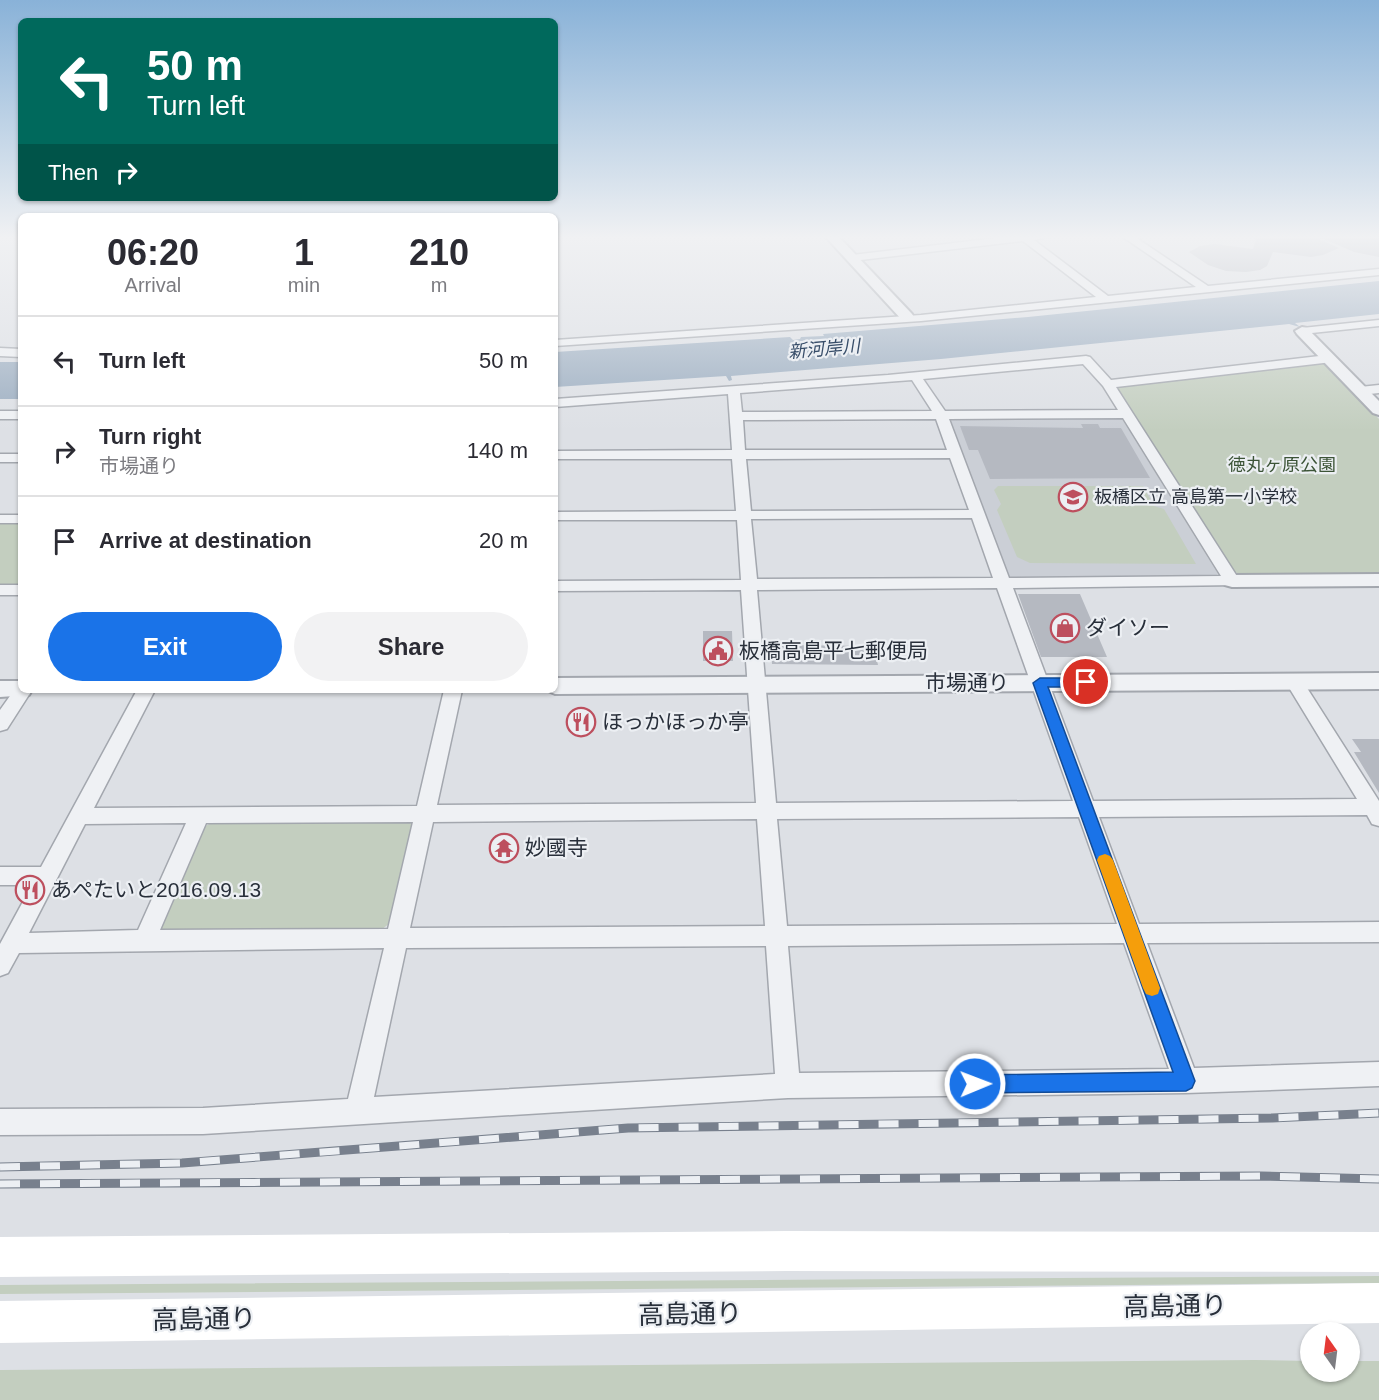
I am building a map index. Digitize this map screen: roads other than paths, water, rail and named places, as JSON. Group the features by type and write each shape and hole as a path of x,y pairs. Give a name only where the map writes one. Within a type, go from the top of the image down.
{"main road":[{"path":"0,1257 775,1251 1379,1252"},
{"name":"高島通り","path":"0,1322 1379,1303"}],"street":[{"path":"891,300 907,318"},
{"path":"558,343 735,332 1103,300"},
{"path":"1302,331 1379,322"},
{"path":"1302,331 1379,410"},
{"path":"0,352 18,352"},
{"path":"1108,384 1328,359"},
{"path":"558,404 915,376 1086,360 1108,384 1232,581"},
{"path":"915,376 941,415 956,454 1186,1081"},
{"path":"1360,391 1379,389"},
{"path":"734,391 788,1086"},
{"path":"735,416 1127,414"},
{"path":"0,415 18,415"},
{"path":"558,455 956,454"},
{"path":"0,458 18,458"},
{"path":"558,516 978,514"},
{"path":"0,519 18,519"},
{"path":"558,586 1232,581 1375,585"},
{"path":"0,590 18,590"},
{"path":"1294,681 1375,813"},
{"name":"市場通り","path":"558,686 1379,681"},
{"path":"0,689 18,690"},
{"path":"0,724 20,693"},
{"path":"0,966 144,693"},
{"path":"358,1112 452,693"},
{"path":"80,816 1086,809 1375,813"},
{"path":"145,940 199,816"},
{"path":"0,876 48,876"},
{"path":"12,943 145,940 1379,932"},
{"path":"0,1122 203,1121 788,1086 1186,1081 1379,1074"}],"water":[{"name":"新河岸川","path":"1190,300 1379,300 1379,314 1295,323 1300,327 1289,324 941,359 731,376 732,380 729,381 726,376 558,387 558,352 790,337 793,340 801,337 824,336 823,334"},
{"path":"0,362 18,362 18,399 0,399"}],"railway":[{"path":"0,1167 182,1163 628,1128 1272,1118 1379,1113"},
{"path":"0,1184 1261,1176 1379,1179"}],"place":[{"name":"板橋区立 高島第一小学校","path":"1073,497"},
{"name":"ダイソー","path":"1065,628"},
{"name":"板橋高島平七郵便局","path":"718,651"},
{"name":"ほっかほっか亭","path":"581,722"},
{"name":"妙國寺","path":"504,848"},
{"name":"あぺたいと2016.09.13","path":"30,890"}],"park label":[{"name":"徳丸ヶ原公園","path":"1282,465"}]}
